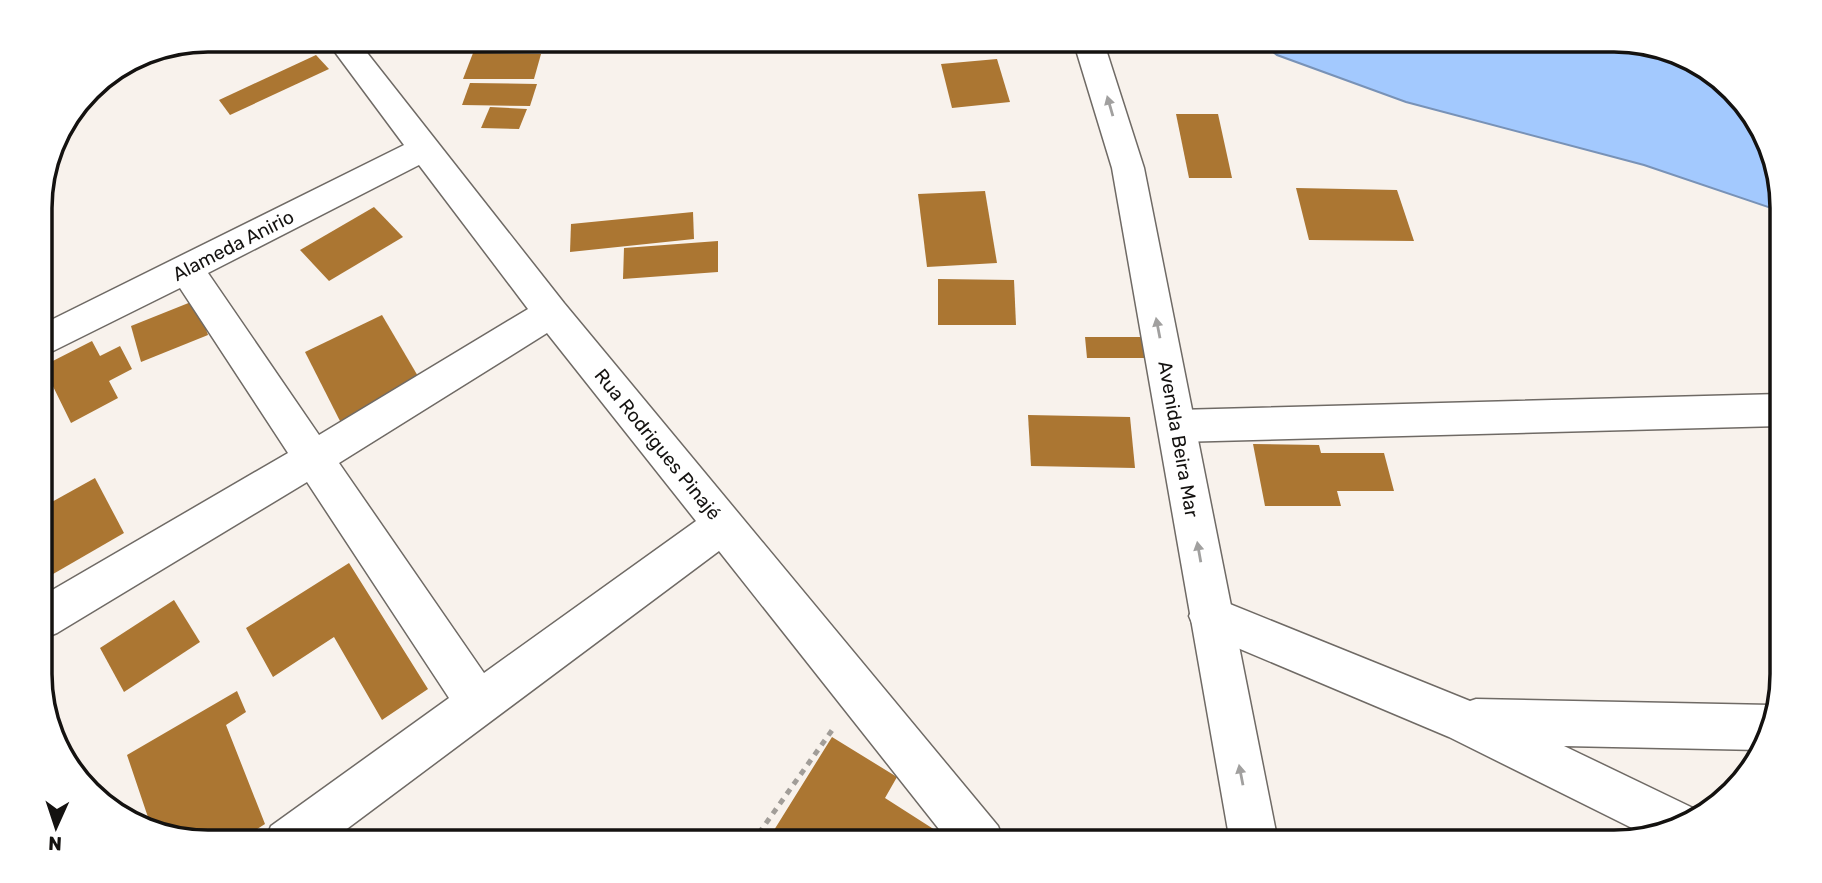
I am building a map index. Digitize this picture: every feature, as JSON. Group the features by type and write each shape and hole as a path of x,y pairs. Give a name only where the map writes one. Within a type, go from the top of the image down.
{"street":[{"name":"Rua Rodrigues Pinajé","path":"350,52 551,313 971,830"},
{"name":"Avenida Beira Mar","path":"1092,52 1128,168 1252,830"},
{"name":"Alameda Anirio","path":"53,336 425,148"},
{"path":"186,269 478,703"},
{"path":"52,613 314,458 551,313"},
{"path":"1177,426 1770,410"},
{"path":"306,830 724,524"},
{"path":"1210,616 1465,721 1667,821"},
{"path":"1465,721 1760,728"}],"path":[{"path":"761,830 860,691"}],"water":[{"path":"1273,52 1614,52 1644,55 1664,61 1692,73 1709,85 1737,113 1758,149 1770,208 1644,165 1406,102"}],"building":[{"path":"473,53 541,54 534,79 463,79"},
{"path":"316,55 329,69 230,115 219,100"},
{"path":"997,59 1010,102 952,108 941,64"},
{"path":"470,83 537,84 530,106 462,105"},
{"path":"490,107 527,109 519,129 481,128"},
{"path":"1176,114 1218,114 1232,178 1189,178"},
{"path":"1296,188 1397,190 1414,241 1309,240"},
{"path":"985,191 997,263 927,267 918,194"},
{"path":"374,207 403,237 329,281 300,250"},
{"path":"693,212 694,239 570,252 571,224"},
{"path":"718,241 718,272 623,279 624,248"},
{"path":"938,279 1014,280 1016,325 938,325"},
{"path":"196,300 208,335 141,362 131,326"},
{"path":"382,315 422,383 341,423 305,352"},
{"path":"1085,337 1146,337 1149,358 1087,358"},
{"path":"92,341 100,356 120,346 132,369 109,381 118,398 71,423 53,386 53,361"},
{"path":"1028,415 1130,417 1135,468 1031,466"},
{"path":"1253,444 1319,445 1321,453 1384,453 1394,491 1337,491 1341,506 1265,506"},
{"path":"95,478 124,533 52,575 52,502"},
{"path":"349,563 428,689 382,720 334,637 273,677 246,628"},
{"path":"174,600 200,642 124,692 100,648"},
{"path":"237,691 246,712 226,725 265,824 256,830 198,830 178,828 149,819 127,755"},
{"path":"832,737 897,777 885,798 935,830 827,829 774,830"}]}
